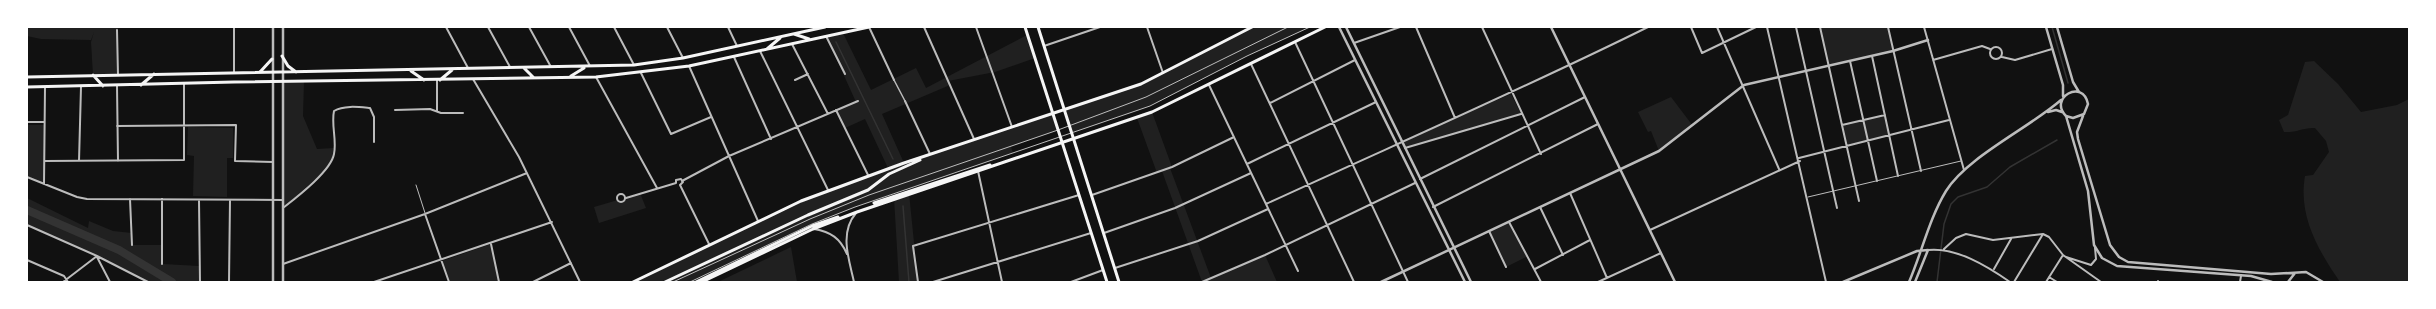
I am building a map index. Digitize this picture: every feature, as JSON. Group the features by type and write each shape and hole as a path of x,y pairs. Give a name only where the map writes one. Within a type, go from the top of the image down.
{"main road":[{"path":"27,77 584,68 634,65 683,58 824,27"},
{"path":"27,87 81,87 272,81 596,77 641,73 689,66 869,27"},
{"path":"1025,27 1107,282"},
{"path":"1038,27 1119,282"},
{"path":"633,282 758,220 828,190 930,154 1141,84 1252,27"},
{"path":"696,282 812,226 908,190 1074,139 1152,112 1325,27"},
{"path":"794,34 811,40"},
{"path":"767,49 781,37"},
{"path":"282,56 288,66 298,73"},
{"path":"259,73 267,67 272,59"},
{"path":"524,68 533,77"},
{"path":"570,77 584,68"},
{"path":"438,80 452,70"},
{"path":"411,71 424,80"},
{"path":"141,85 154,74"},
{"path":"93,75 104,86"},
{"path":"665,282 801,218 868,190 890,174 930,154"},
{"path":"702,282 813,229 857,212 1013,158"}],"street":[{"path":"234,27 234,73"},
{"path":"273,27 273,282"},
{"path":"283,27 283,282"},
{"path":"446,27 469,69"},
{"path":"488,27 511,68"},
{"path":"529,27 551,68"},
{"path":"569,27 590,67"},
{"path":"614,27 634,65"},
{"path":"667,27 683,58"},
{"path":"728,27 737,47"},
{"path":"869,27 930,154"},
{"path":"924,27 974,140"},
{"path":"976,27 1012,127"},
{"path":"1044,46 1092,28 1100,27"},
{"path":"1147,27 1163,74"},
{"path":"1339,27 1448,251 1465,282"},
{"path":"1346,27 1471,282"},
{"path":"1354,43 1400,27"},
{"path":"1416,27 1455,118"},
{"path":"1482,27 1511,94 1541,154"},
{"path":"1551,27 1675,282"},
{"path":"1266,204 1401,141 1511,94 1648,27"},
{"path":"1691,27 1702,53 1756,27"},
{"path":"1717,27 1725,42 1779,169"},
{"path":"1767,27 1808,197 1826,282"},
{"path":"1796,27 1837,208"},
{"path":"1820,27 1859,201"},
{"path":"1888,27 1921,171"},
{"path":"1924,27 1960,161 1964,170"},
{"path":"2046,27 2063,85 2063,98 2061,106 2065,114 2088,191 2096,259 2091,265 2063,255"},
{"path":"2057,27 2074,82 2087,100 2087,108 2077,132 2078,139 2110,245 2119,257 2133,263 2271,274 2296,272 2311,274 2323,282"},
{"path":"117,30 118,75"},
{"path":"826,36 845,74"},
{"path":"1381,282 1659,151 1744,86 1779,76 1894,51 1928,40"},
{"path":"1295,42 1408,282"},
{"path":"792,44 828,114"},
{"path":"1933,60 1982,46 1990,49 1998,46 2002,57"},
{"path":"1990,49 1994,60 2002,57 2015,60 2052,49"},
{"path":"760,51 796,128 828,190"},
{"path":"734,56 771,139"},
{"path":"1872,56 1898,176"},
{"path":"1270,103 1355,60"},
{"path":"1850,61 1877,181"},
{"path":"1251,64 1354,282"},
{"path":"689,66 758,220"},
{"path":"641,73 672,134 711,116"},
{"path":"795,80 808,74"},
{"path":"596,77 657,188"},
{"path":"474,79 527,173 580,282"},
{"path":"437,111 438,80"},
{"path":"45,161 184,160 184,83"},
{"path":"1209,85 1298,271"},
{"path":"117,86 118,161"},
{"path":"44,184 45,87"},
{"path":"79,161 81,87"},
{"path":"1910,282 1922,251 1932,217 1947,190 1964,170 2046,113 2073,91 2080,92"},
{"path":"1420,179 1528,127 1585,97"},
{"path":"626,198 621,194 617,198 621,203 626,198 676,183 678,179 682,180 729,156 858,101"},
{"path":"1247,164 1376,102"},
{"path":"283,208 330,166 334,148 332,120 334,111 338,108 370,108 372,111 374,142"},
{"path":"395,110 430,109 463,113"},
{"path":"836,110 868,175"},
{"path":"2046,113 2056,110 2073,118 2084,114"},
{"path":"1405,148 1521,114"},
{"path":"1842,125 1885,115"},
{"path":"1650,230 1799,159 1825,151 1950,120"},
{"path":"27,122 44,122"},
{"path":"117,126 184,124 236,125 235,161 273,162"},
{"path":"1433,207 1598,124"},
{"path":"1092,195 1172,167 1234,137"},
{"path":"978,171 1002,282"},
{"path":"283,264 425,214 527,173"},
{"path":"1104,233 1175,208 1251,173"},
{"path":"27,177 87,199 283,200"},
{"path":"680,186 682,180"},
{"path":"676,183 680,186 709,244"},
{"path":"1202,282 1286,245 1415,183"},
{"path":"1570,193 1606,278"},
{"path":"918,282 913,246 1079,195"},
{"path":"130,199 132,245"},
{"path":"162,199 162,264"},
{"path":"199,200 200,282"},
{"path":"229,282 230,200"},
{"path":"1540,207 1563,255"},
{"path":"1115,268 1198,241 1268,209"},
{"path":"848,257 846,234 850,221 857,212"},
{"path":"425,214 449,282"},
{"path":"374,282 442,261 552,222"},
{"path":"1509,222 1541,282"},
{"path":"27,225 97,256 148,282"},
{"path":"813,229 829,232 842,242 848,257 854,282"},
{"path":"1489,231 1506,267"},
{"path":"933,282 1092,234"},
{"path":"1944,249 1956,238 1966,234 1993,240 2043,234 2049,237 2063,255 2101,282"},
{"path":"2014,282 2043,234"},
{"path":"1994,270 2011,239"},
{"path":"1534,269 1590,240"},
{"path":"491,244 499,282"},
{"path":"2094,245 2102,258 2117,266 2241,276 2272,282"},
{"path":"1843,282 1916,251 1936,249 1944,249 1994,270 2010,282"},
{"path":"1915,282 1928,250"},
{"path":"1598,282 1661,253"},
{"path":"2046,282 2063,255"},
{"path":"63,282 67,281 97,256"},
{"path":"97,256 110,282"},
{"path":"27,260 64,276 67,281"},
{"path":"533,282 571,263"},
{"path":"1071,282 1103,270"},
{"path":"2288,282 2296,272"},
{"path":"2240,282 2241,276"},
{"path":"2049,277 2057,282"}],"lane":[{"path":"674,282 810,219 869,195 1058,130 1146,97 1288,27"},
{"path":"690,282 812,224 855,207 1150,106 1247,56 1310,27"},
{"path":"1808,197 1960,161"},
{"path":"416,185 425,214"}],"shaded area":[{"path":"27,27 119,27 117,31 118,75 93,75 91,42 94,32 91,40 41,39 27,36"},
{"path":"1252,27 1310,27 1247,56 1150,106 1072,133 1064,110 1141,84"},
{"path":"1820,27 1888,27 1893,51 1828,66"},
{"path":"843,33 871,90 916,68 926,88 1027,35 1035,58 995,72 948,81 950,85 882,114 904,163 1053,114 1058,130 1011,147 1013,153 855,207 812,224 690,282 633,282 801,201 888,168 865,119 845,128 836,110 856,102 826,36"},
{"path":"2314,61 2338,84 2361,112 2397,105 2409,99 2409,282 2340,282 2317,245 2307,219 2304,205 2305,176 2313,175 2329,152 2326,141 2315,128 2284,132 2279,120 2288,115 2305,62"},
{"path":"304,81 303,116 317,149 334,148 330,166 283,208 282,82"},
{"path":"1511,94 1521,114 1405,148 1401,141"},
{"path":"1671,97 1693,126 1659,151 1651,131 1648,132 1638,112"},
{"path":"1152,112 1172,167 1170,168 1211,278 1265,255 1277,282 1202,282 1162,171 1157,173 1137,118"},
{"path":"1885,115 1890,136 1846,146 1842,125"},
{"path":"27,125 44,125 44,184 27,177"},
{"path":"188,127 233,128 233,158 227,158 227,197 193,196 194,156 187,155"},
{"path":"640,193 646,208 599,223 594,207 618,200 623,202 626,198"},
{"path":"909,193 918,282 899,282 894,198"},
{"path":"27,198 88,228 89,221 113,231 132,233 132,245 162,245 163,264 199,266 200,282 148,282 97,256 27,225"},
{"path":"1509,222 1528,256 1506,267 1489,231"},
{"path":"491,244 499,282 449,282 442,261"},
{"path":"791,247 797,282 718,282"}],"waterway":[{"path":"2052,27 2068,83"},
{"path":"836,42 893,159"},
{"path":"1937,282 1944,224 1951,204 1958,197 1987,187 2010,167 2057,140"},
{"path":"903,206 909,282"},
{"path":"27,210 119,250 172,282"}]}
